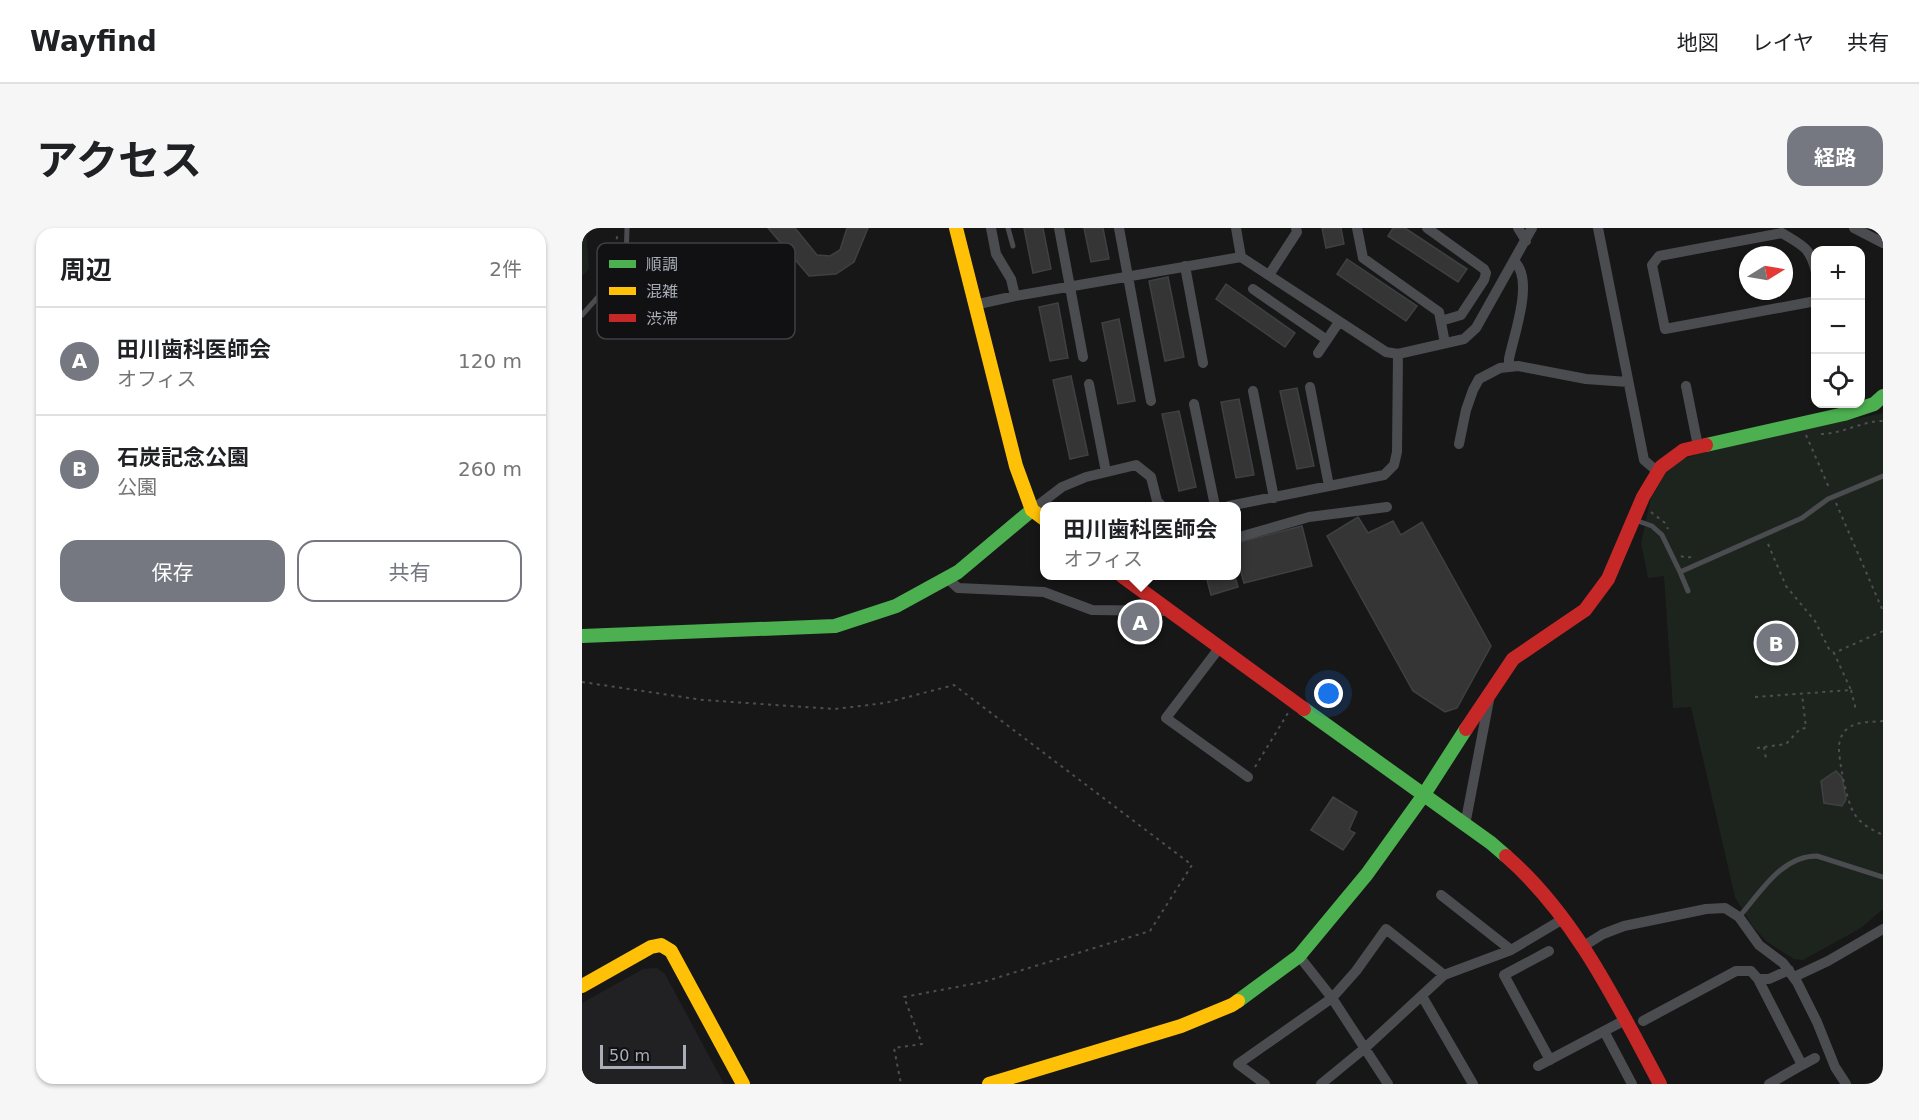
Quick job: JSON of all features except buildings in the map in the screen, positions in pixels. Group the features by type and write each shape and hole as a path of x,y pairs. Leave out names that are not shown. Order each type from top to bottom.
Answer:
{"street":[{"path":"956,228 1016,466 1032,510 1040,516"},
{"path":"991,228 996,254 1011,279 1015,296"},
{"path":"1059,228 1083,357"},
{"path":"1119,228 1151,401"},
{"path":"1236,228 1241,257"},
{"path":"1269,274 1297,232 1296,228"},
{"path":"1357,228 1363,258 1439,312 1445,343"},
{"path":"1427,228 1484,269 1486,273 1484,280 1461,315 1441,321"},
{"path":"1518,228 1526,241"},
{"path":"974,305 1241,257 1386,352 1398,354 1464,339 1476,328 1532,228"},
{"path":"1598,228 1644,460 1658,472"},
{"path":"1854,228 1883,243"},
{"path":"1811,254 1782,233 1659,256 1652,265 1665,329 1811,302"},
{"path":"1509,366 1524,290 1521,267 1515,262"},
{"path":"1185,266 1203,363"},
{"path":"1253,289 1327,340"},
{"path":"1318,353 1340,322"},
{"path":"1241,505 1384,475 1394,465 1397,453 1398,354"},
{"path":"1459,444 1469,399 1479,380 1489,373 1509,366 1518,366 1586,379 1628,382"},
{"path":"1089,384 1106,472"},
{"path":"1686,386 1698,446"},
{"path":"1310,387 1329,486"},
{"path":"1253,391 1274,498"},
{"path":"989,1084 1191,1022 1232,1005 1299,956 1365,877 1423,796 1513,659 1585,610 1608,579 1643,497 1661,467 1684,450 1843,409 1874,404 1883,396"},
{"path":"1194,404 1214,502"},
{"path":"1042,502 1062,487 1086,477 1136,465 1151,477 1157,502"},
{"path":"582,636 836,626 896,606 958,572 1040,504"},
{"path":"1241,537 1309,517 1387,507"},
{"path":"947,578 958,588 1044,592 1092,610 1171,611"},
{"path":"1128,580 1491,843 1530,878 1563,919 1604,980 1660,1084"},
{"path":"1220,647 1166,718 1248,777"},
{"path":"1465,825 1490,693"},
{"path":"1442,895 1512,950"},
{"path":"1582,947 1602,934 1624,926 1706,909 1725,908 1739,917 1759,945 1783,963 1791,974 1817,1022 1835,1067 1846,1084"},
{"path":"1321,1084 1365,1048 1444,975 1512,950 1563,919"},
{"path":"1265,1084 1238,1064 1332,998 1356,971 1386,929 1444,975"},
{"path":"1758,979 1769,980 1828,961 1883,929"},
{"path":"582,986 651,947 661,945 671,951 743,1084"},
{"path":"1550,951 1504,975 1550,1060"},
{"path":"1299,956 1332,998 1389,1084"},
{"path":"1643,1021 1736,971 1751,971 1758,979 1802,1065"},
{"path":"1422,996 1473,1084"},
{"path":"1538,1066 1625,1020"},
{"path":"1604,1031 1632,1084"},
{"path":"1769,1084 1815,1058"}],"lane":[{"path":"627,228 627,243"},
{"path":"1008,228 1013,246"},
{"path":"582,315 597,298"},
{"path":"1680,572 1802,518 1833,497 1883,476"},
{"path":"1634,519 1657,530 1662,535 1688,591"},
{"path":"1739,917 1783,867 1807,856 1817,856 1883,877"}],"path":[{"path":"617,243 619,228"},
{"path":"1797,435 1806,434 1883,611"},
{"path":"1651,509 1654,516 1665,523 1671,535"},
{"path":"1768,544 1786,586 1809,612 1829,649 1834,653 1851,690 1856,710"},
{"path":"1679,552 1682,557 1691,557"},
{"path":"1834,653 1883,631"},
{"path":"582,682 703,700 835,709 885,703 954,685 1192,865 1150,931 983,982 904,997 922,1044 894,1048 902,1084"},
{"path":"1755,697 1851,690"},
{"path":"1757,748 1786,744 1800,729 1806,728 1802,694"},
{"path":"1248,777 1295,702"},
{"path":"1883,721 1855,724 1850,727 1841,737 1839,749 1853,813 1871,830 1883,835"},
{"path":"1764,747 1766,759"}],"shaded area":[{"path":"582,228 586,228 589,269 582,276"},
{"path":"1883,413 1883,909 1861,928 1803,960 1794,959 1767,942 1753,927 1735,897 1691,707 1673,708 1664,576 1648,578 1641,543 1651,498 1668,469 1680,460 1721,447"},
{"path":"657,968 665,974 724,1084 582,1084 582,1003 643,969"}],"traffic: fast":[{"path":"1706,445 1844,414 1874,404 1883,396"},
{"path":"582,636 835,626 896,606 958,572 1032,510"},
{"path":"1304,709 1506,856"},
{"path":"1238,1001 1299,956 1367,874 1423,796 1466,729"}],"traffic: slow":[{"path":"956,228 1016,466 1032,510 1040,516"},
{"path":"582,986 651,947 661,945 671,951 743,1084"},
{"path":"989,1084 1181,1026 1238,1001"}],"traffic: jam":[{"path":"1466,729 1513,659 1585,610 1608,579 1643,497 1661,467 1684,450 1706,445"},
{"path":"1127,580 1304,709"},
{"path":"1506,856 1554,906 1574,934 1611,993 1660,1084"}],"place":[{"name":"田川歯科医師会","path":"1140,622"},
{"name":"石炭記念公園","path":"1776,643"}]}
